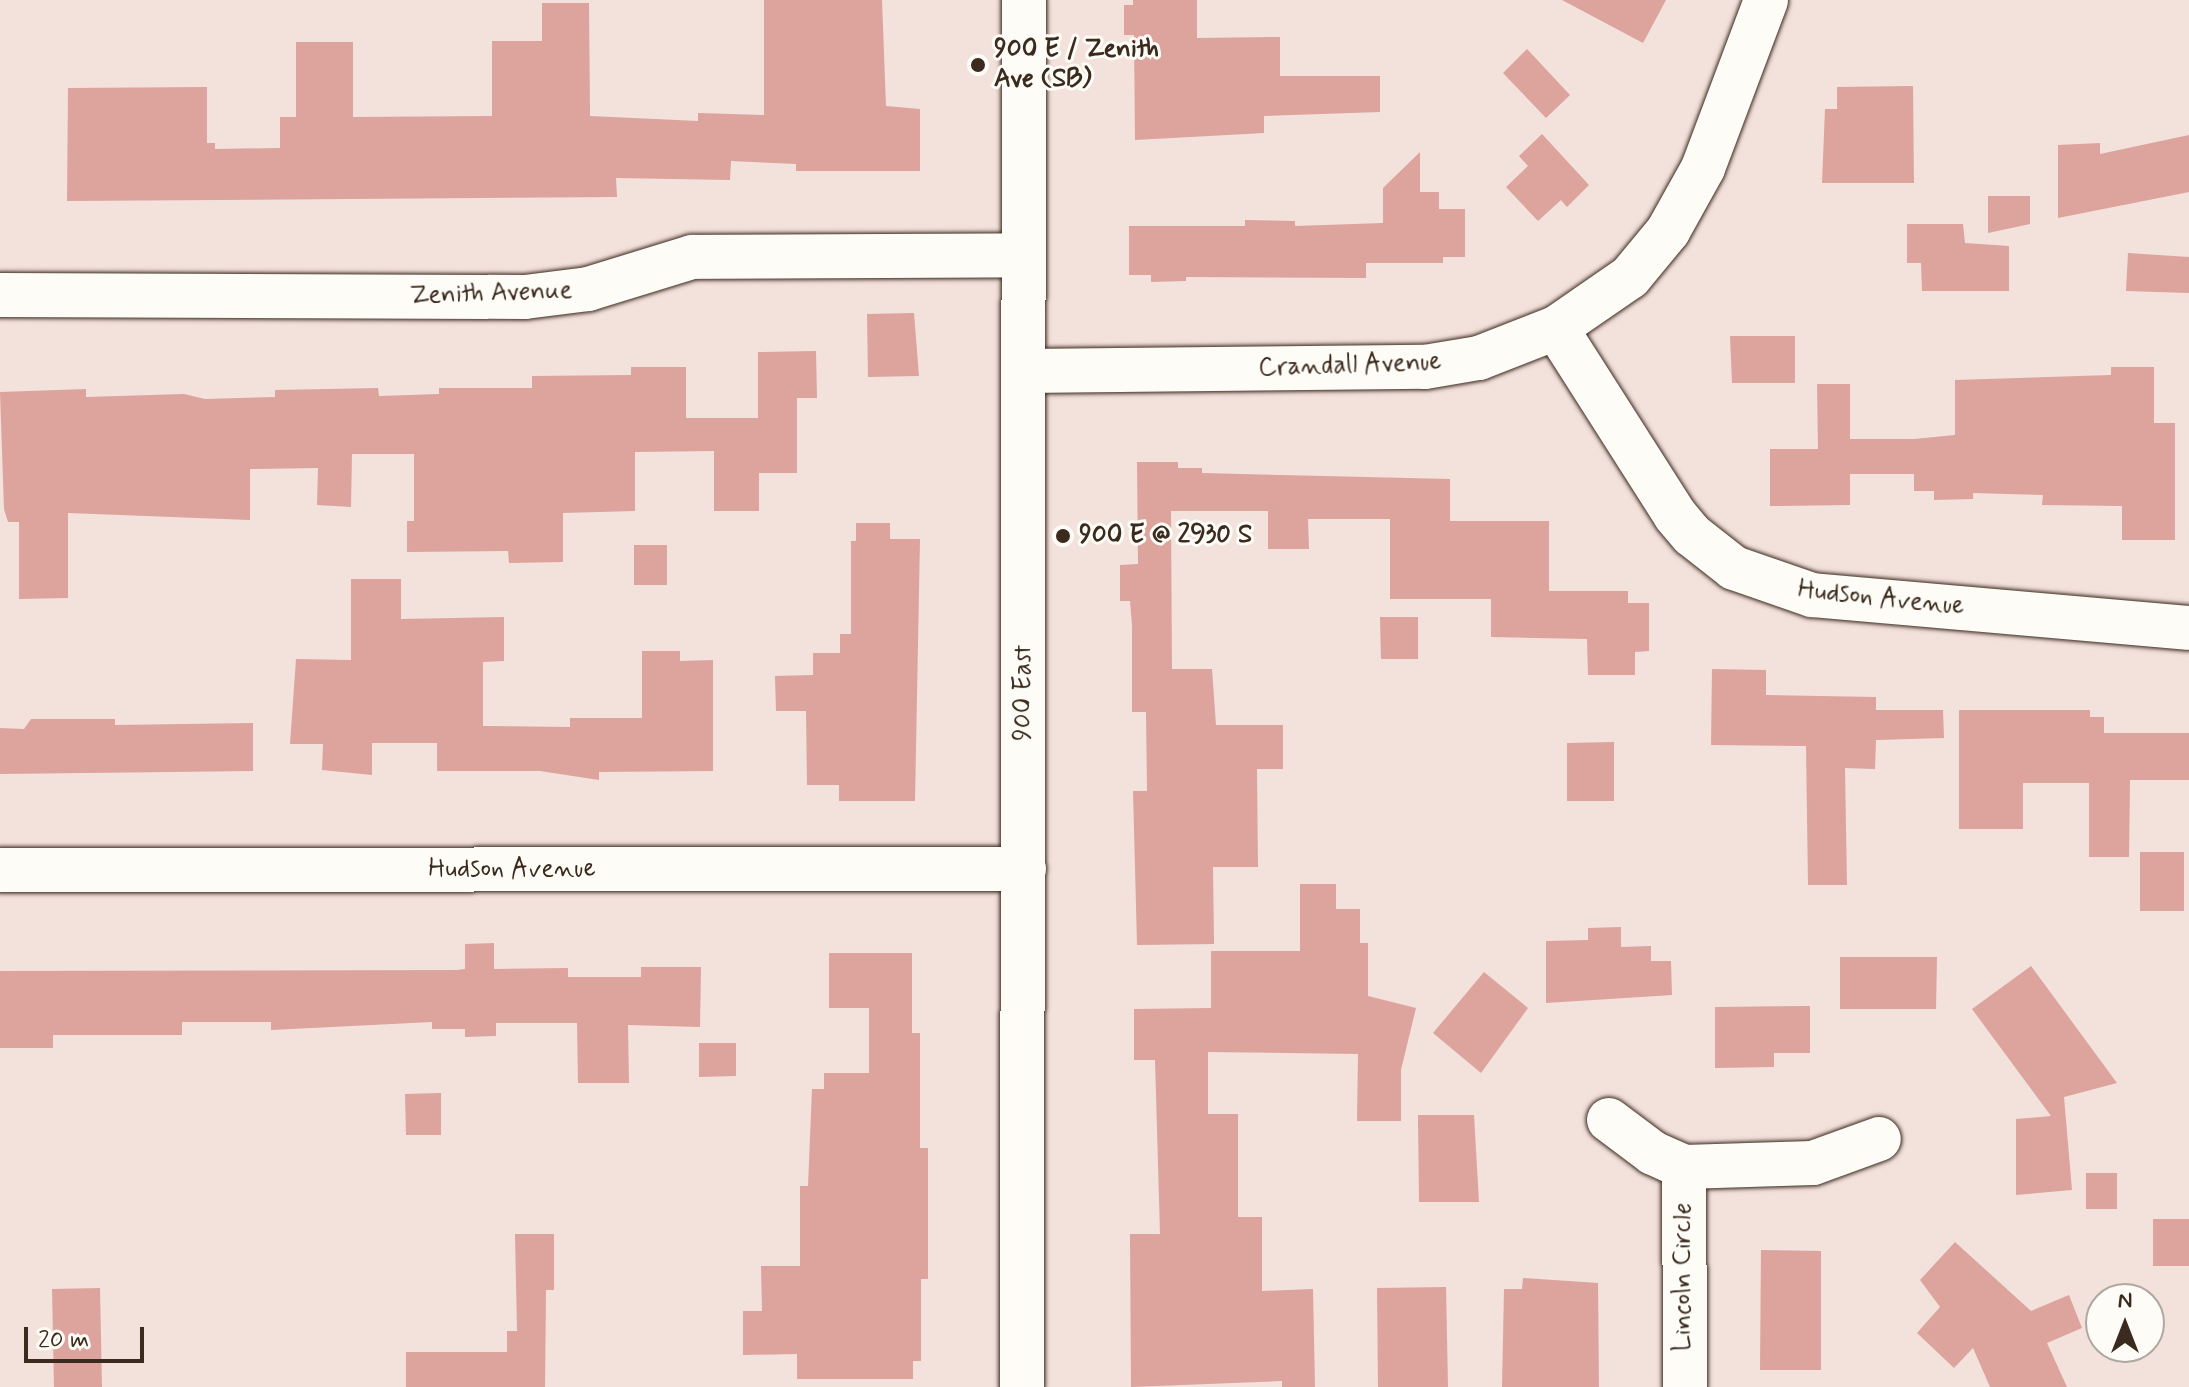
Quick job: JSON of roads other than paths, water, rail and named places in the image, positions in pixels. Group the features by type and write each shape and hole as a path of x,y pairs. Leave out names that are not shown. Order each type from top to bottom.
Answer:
{"street":[{"name":"900 East","path":"1022,1387 1024,0"},
{"name":"Crandall Avenue","path":"1025,371 1425,367 1479,358 1556,328 1630,277 1668,231 1703,168 1766,0"},
{"name":"Zenith Avenue","path":"0,295 525,297 588,289 703,256 1024,255"},
{"name":"Hudson Avenue","path":"1556,328 1675,515 1692,535 1734,568 1812,595 2189,628"},
{"name":"Hudson Avenue","path":"0,870 1024,869"},
{"name":"Lincoln Circle","path":"1609,1120 1653,1153 1684,1167 1813,1163 1879,1139"},
{"name":"Lincoln Circle","path":"1684,1167 1685,1387"}],"place":[{"name":"900 E / Zenith Ave (SB)","path":"978,65"},
{"name":"900 E @ 2930 S","path":"1063,536"}]}
